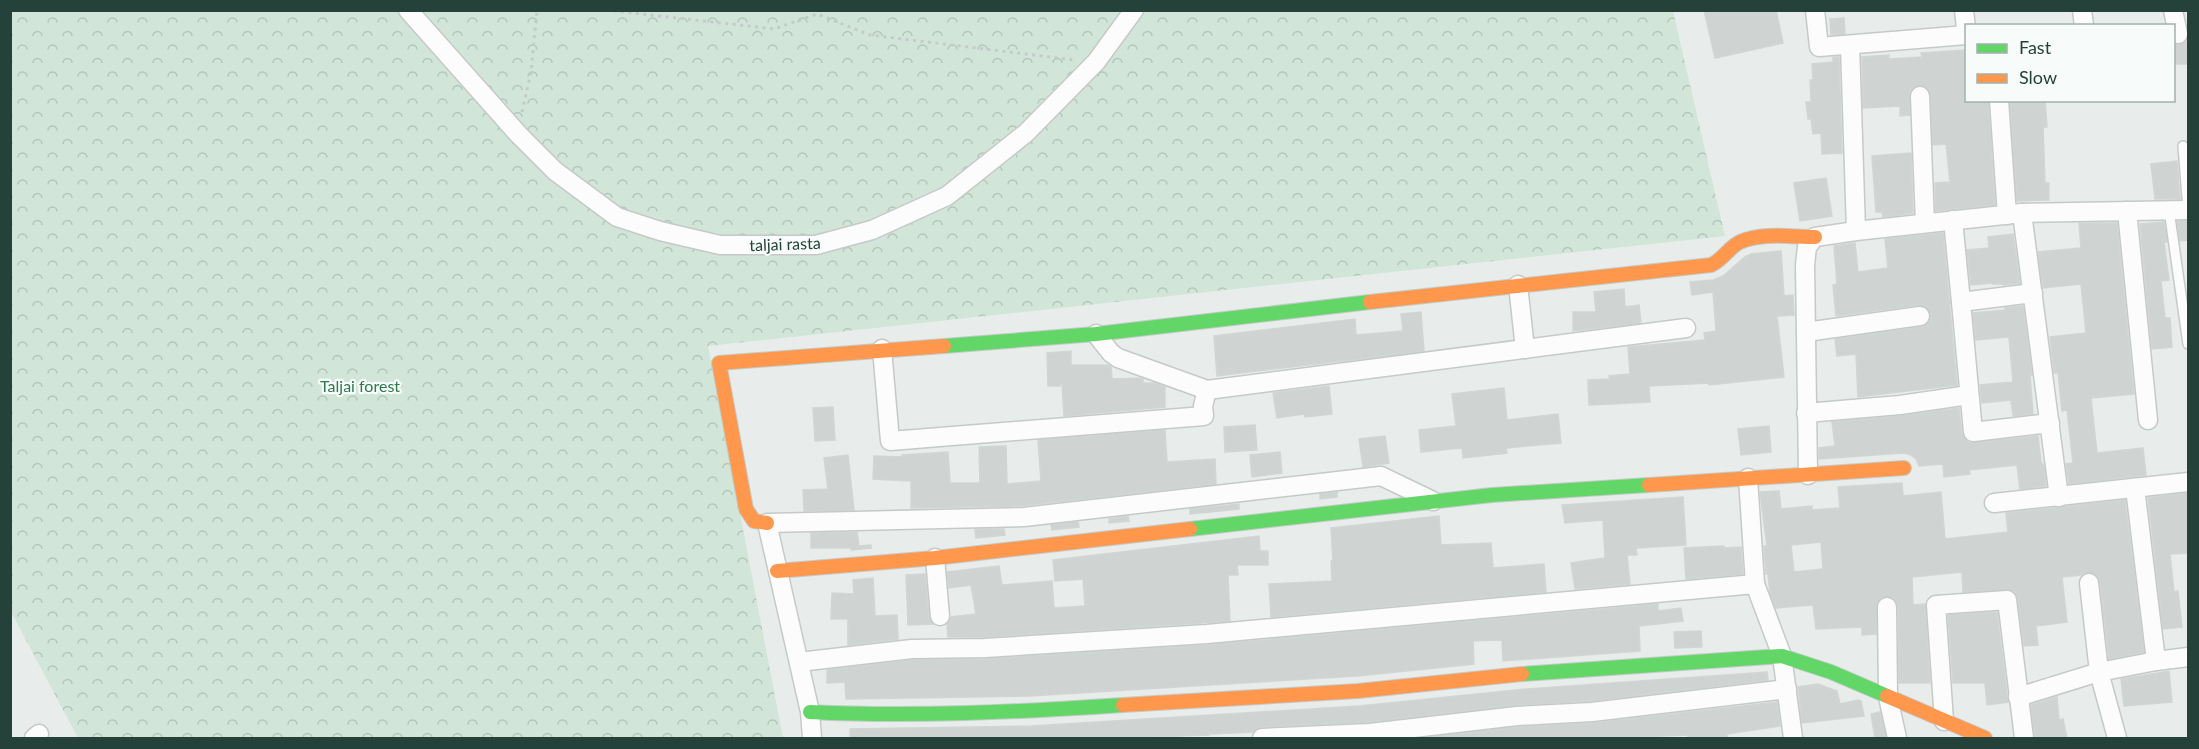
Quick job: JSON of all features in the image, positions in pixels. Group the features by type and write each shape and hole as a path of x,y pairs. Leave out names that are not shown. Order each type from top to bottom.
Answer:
{"street":[{"name":"taljai rasta","path":"408,10 519,135 555,171 617,217 660,231 720,245 816,245 872,230 947,196 1026,133 1096,62 1134,10"},
{"path":"1815,10 1819,47 1965,35"},
{"path":"2173,10 2180,34"},
{"path":"1850,45 1856,231"},
{"path":"1920,96 1925,223"},
{"path":"1999,102 2014,214 2033,293 2058,497"},
{"path":"1433,501 1381,476 1024,517 767,523 754,521 746,509 719,363 1096,334 1711,265 1726,257 1734,246 1742,241 1766,238 1815,237 2014,214 2188,210"},
{"path":"2127,211 2148,420"},
{"path":"1953,220 1973,432 2050,423"},
{"path":"1808,475 1805,265 1807,247 1815,237"},
{"path":"1518,285 1525,350"},
{"path":"1961,302 2033,293"},
{"path":"1806,332 1920,316"},
{"path":"1096,334 1118,358 1207,390 1686,328"},
{"path":"882,349 890,441 1204,416 1203,406 1207,390"},
{"path":"1806,413 1900,405 1969,395"},
{"path":"777,572 935,558 1492,495 1904,468"},
{"path":"1748,478 1755,584 1782,656 1793,738"},
{"path":"1994,503 2188,482"},
{"path":"2135,488 2156,661"},
{"path":"767,523 810,712 812,738"},
{"path":"935,558 940,616"},
{"path":"2089,583 2099,672 2117,738"},
{"path":"798,662 912,649 985,648 1207,633 1755,584"},
{"path":"1944,721 1936,605 2007,600 2024,738"},
{"path":"1887,607 1888,697 1897,738"},
{"path":"810,712 855,714 1030,711 1358,691 1526,674 1782,656 1831,672 1985,738"},
{"path":"2018,697 2099,672 2188,657"},
{"path":"1262,738 1370,733 1517,717 1592,712 1787,689"}],"lane":[{"path":"2183,146 2188,210"},
{"path":"2169,210 2188,344"}],"path":[{"path":"519,135 531,72 537,10"},
{"path":"606,10 774,29 817,14 870,35 1096,62"}],"green space":[{"name":"Taljai forest","path":"10,11 1673,11 1725,236 708,346 783,738 78,738 11,612"}],"building":[{"path":"1704,10 1776,10 1783,43 1715,58"},
{"path":"1844,18 1845,34 1831,35 1830,19"},
{"path":"2187,41 2188,64 2175,64 2175,44 2180,45"},
{"path":"1965,50 1965,102 1988,102 1995,205 1936,211 1935,183 1950,182 1946,144 1933,145 1930,91 1920,85 1910,90 1910,115 1900,116 1900,106 1863,108 1862,57 1889,55 1889,59 1922,57 1921,53"},
{"path":"1833,57 1839,57 1842,153 1822,154 1821,133 1813,134 1806,102 1811,102 1812,64 1833,62"},
{"path":"2010,102 2045,102 2047,127 2043,127 2045,183 2049,183 2049,200 2017,201"},
{"path":"1911,153 1913,213 1883,217 1882,212 1876,212 1872,156"},
{"path":"2177,161 2180,199 2155,199 2151,164"},
{"path":"1826,178 1832,216 1800,221 1794,183"},
{"path":"2177,221 2188,221 2188,240 2180,241"},
{"path":"2164,222 2169,280 2161,281 2165,318 2170,318 2172,347 2152,349 2140,224"},
{"path":"2079,223 2117,223 2134,394 2091,398 2097,453 2143,448 2146,475 2069,484 2066,464 2073,463 2067,410 2062,411 2058,373 2054,373 2050,337 2086,333 2081,284 2043,288 2038,252 2081,248"},
{"path":"1943,233 1957,385 1858,397 1856,354 1837,356 1835,339 1922,327 1930,321 1931,314 1925,306 1918,305 1836,316 1833,285 1837,284 1834,246 1855,243 1858,272 1888,268 1885,239"},
{"path":"2013,234 2020,283 1971,285 1967,250 1989,248 1988,237"},
{"path":"1781,251 1784,296 1793,295 1794,315 1777,316 1784,377 1709,385 1709,383 1649,386 1650,402 1589,405 1588,380 1610,379 1609,376 1630,374 1628,347 1705,340 1704,333 1716,331 1713,292 1692,295 1690,282 1713,280 1723,276 1751,254"},
{"path":"1624,289 1625,307 1639,305 1641,323 1573,331 1573,312 1596,312 1594,292"},
{"path":"2023,306 2032,375 2030,375 2033,414 2013,416 2011,400 1982,403 1980,385 2013,382 2009,337 1976,340 1973,313"},
{"path":"1421,312 1424,351 1217,376 1214,336 1355,319 1356,335 1403,331 1401,314"},
{"path":"1071,351 1071,365 1108,365 1111,367 1112,379 1140,378 1143,379 1143,383 1154,383 1165,387 1165,407 1064,416 1062,382 1060,386 1048,386 1047,353"},
{"path":"1329,386 1332,414 1305,417 1304,414 1277,418 1273,393"},
{"path":"1504,388 1507,420 1558,414 1561,443 1506,448 1507,453 1463,458 1462,448 1421,452 1419,430 1456,426 1452,394"},
{"path":"833,407 835,440 815,441 813,408"},
{"path":"1959,408 1962,434 1968,443 2038,436 2046,486 2020,489 2017,465 1969,470 1970,474 1944,477 1943,464 1919,466 1916,459 1904,453 1819,459 1819,448 1835,446 1832,422"},
{"path":"1255,425 1257,450 1225,452 1224,427"},
{"path":"1769,426 1771,452 1741,455 1738,429"},
{"path":"1165,430 1167,462 1215,459 1216,484 1019,506 911,508 911,481 873,479 874,456 902,457 902,455 948,452 950,483 980,483 979,447 1006,446 1007,484 1041,481 1038,440"},
{"path":"1385,436 1389,463 1363,467 1359,439"},
{"path":"1280,452 1282,473 1252,477 1250,455"},
{"path":"848,455 854,510 804,511 803,490 828,489 824,458"},
{"path":"1902,483 1903,496 1941,492 1945,539 2008,532 2006,513 2125,500 2144,652 2109,659 2100,582 2098,576 2088,572 2062,577 2067,622 2036,626 2038,645 2024,646 2018,599 2012,590 1963,592 1962,572 1912,577 1913,605 1925,604 1930,683 1899,683 1898,607 1892,597 1882,597 1877,602 1876,634 1862,635 1862,627 1816,629 1813,605 1776,608 1770,593 1768,574 1766,574 1764,546 1767,546 1760,492 1779,491 1781,509 1812,506 1812,510 1840,508 1838,487","holes":["1821,542 1823,569 1794,572 1791,545"]},
{"path":"1337,492 1337,497 1320,499 1320,494"},
{"path":"2188,493 2188,553 2170,554 2174,592 2178,591 2182,627 2163,629 2148,498"},
{"path":"1683,497 1686,545 1636,548 1637,555 1627,555 1630,584 1575,589 1571,563 1605,558 1603,520 1565,523 1562,505"},
{"path":"1239,504 1239,509 1190,514 1190,509"},
{"path":"1128,516 1129,521 1109,523 1109,519"},
{"path":"1439,516 1441,545 1491,543 1493,568 1544,564 1546,592 1271,617 1269,584 1332,581 1331,528"},
{"path":"1078,522 1079,527 1052,530 1051,525"},
{"path":"975,529 1004,529 1005,535 976,538"},
{"path":"857,532 859,546 871,545 871,548 851,550 851,548 811,548 811,533"},
{"path":"1259,536 1260,551 1268,551 1268,565 1237,565 1238,575 1228,575 1230,621 985,637 948,637 947,625 951,617 976,614 971,585 949,588 947,572 999,566 1002,585 1052,581 1054,608 1085,606 1083,579 1055,581 1053,560"},
{"path":"1724,546 1724,548 1741,547 1743,574 1686,579 1684,548"},
{"path":"925,574 929,617 933,624 908,625 906,575"},
{"path":"873,578 875,616 897,615 898,639 848,645 848,619 831,619 832,593 854,594 853,580"},
{"path":"1658,604 1658,611 1681,608 1683,621 1639,626 1640,651 1503,661 1502,640 1473,641 1474,664 1357,676 1030,696 846,699 845,682 827,683 827,670 913,660 986,659 1208,645"},
{"path":"1997,612 2008,702 1987,705 1985,683 1953,683 1948,615"},
{"path":"1701,631 1702,647 1675,648 1674,632"},
{"path":"2169,671 2172,702 2124,706 2121,679"},
{"path":"1767,672 1768,680 1591,701 1516,705 1369,722 1261,727 1253,732 1120,738 850,738 850,729 1031,726 1359,706 1527,689"},
{"path":"1818,684 1837,691 1840,704 1861,701 1864,716 1802,723 1798,687"},
{"path":"2057,697 2059,720 2063,719 2067,738 2035,738 2031,705"},
{"path":"1777,702 1780,726 1727,734 1727,738 1688,738 1688,735 1636,738 1420,738 1518,727 1593,723"},
{"path":"1880,712 1886,738 1875,738 1871,714"}],"traffic: fast":[{"path":"944,346 1096,334 1370,302"},
{"path":"1190,529 1492,495 1649,485"},
{"path":"1522,674 1782,656 1831,672 1887,696"},
{"path":"810,712 966,713 1123,705"}],"traffic: slow":[{"path":"1370,302 1711,265 1736,244 1749,239 1767,236 1815,237"},
{"path":"767,523 754,521 746,509 719,363 944,346"},
{"path":"1649,485 1904,468"},
{"path":"777,571 935,558 1190,529"},
{"path":"1123,705 1358,691 1522,674"},
{"path":"1887,696 1985,738"}]}
